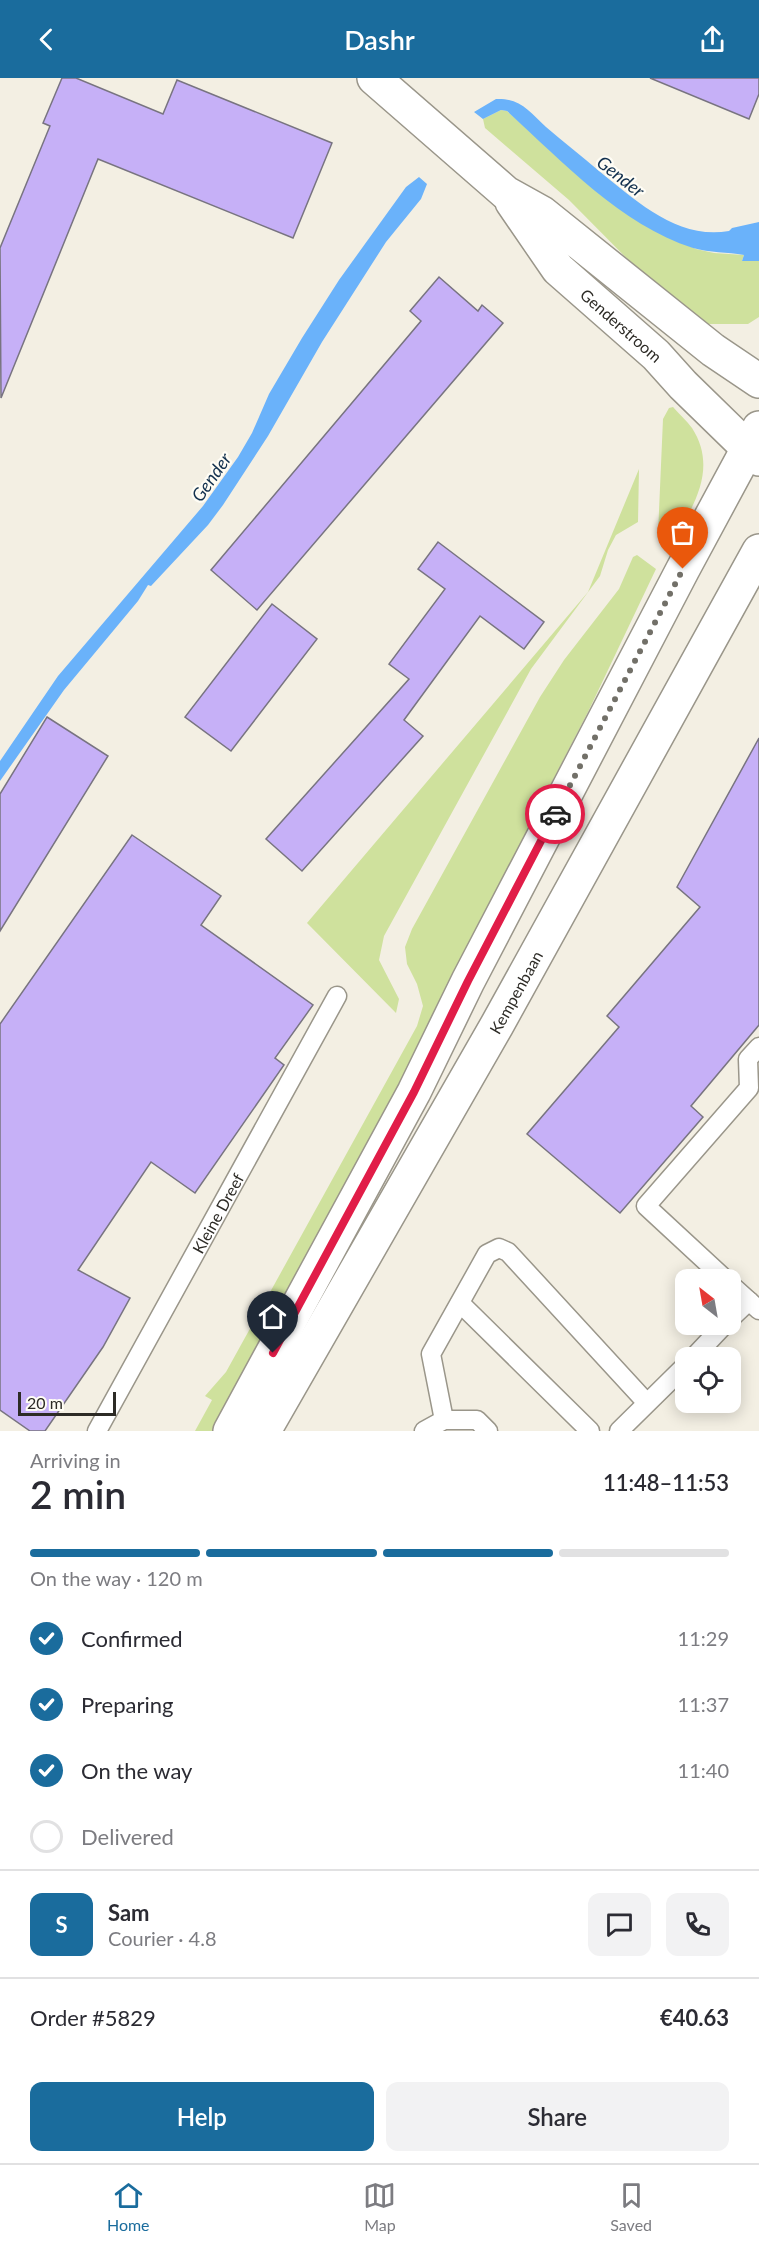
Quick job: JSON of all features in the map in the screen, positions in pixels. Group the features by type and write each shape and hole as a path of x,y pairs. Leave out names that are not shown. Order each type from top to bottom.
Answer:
{"main road":[{"name":"Genderstroom","path":"374,78 506,193 542,213 713,350 759,381"},
{"name":"Genderstroom","path":"506,193 558,268 755,446"},
{"path":"230,1431 414,1092 468,981 678,579 755,446"},
{"name":"Kempenbaan","path":"264,1431 502,1015 759,551"}],"lane":[{"name":"Kleine Dreef","path":"97,1431 337,996"},
{"path":"714,1269 646,1206 749,1088 748,1059 759,1047"},
{"path":"444,1420 431,1354 487,1254 499,1248 508,1252 646,1402"},
{"path":"741,1294 754,1306"},
{"path":"460,1303 591,1431"},
{"path":"703,1347 715,1335"},
{"path":"619,1431 675,1375"},
{"path":"424,1431 444,1420 477,1420 488,1431"}],"green space":[{"path":"501,110 507,111 551,150 654,230 696,249 744,255 742,261 759,260 759,317 748,324 705,324 670,302 569,200 485,128 483,119"},
{"path":"673,407 692,428 700,444 703,475 693,506 668,549 662,545 658,534 663,419 669,408"},
{"path":"639,469 638,522 616,535 608,550 600,576 531,669 384,936 379,960 399,999 396,1013 307,923 588,592"},
{"path":"637,555 656,569 588,712 473,935 372,1139 213,1431 195,1431 212,1400 205,1396 226,1372 417,1026 423,1006 417,984 407,964 405,947 412,929 540,697 564,660 619,589 633,557"}],"water":[{"path":"496,99 512,101 524,107 552,133 643,206 675,224 692,230 710,232 729,231 732,228 759,222 759,261 742,261 744,255 693,248 641,224 594,190 507,111 501,110 483,119 474,112"},
{"path":"419,177 427,184 421,199 386,242 322,342 268,436 223,505 208,525 151,586 148,585 138,601 64,690 0,781 0,761 58,676 203,506 238,457 252,433 269,394 339,280 406,187"}],"building":[{"path":"62,78 76,78 163,114 177,80 332,143 293,238 98,159 1,398 0,248 50,126 43,123"},
{"path":"650,78 759,78 759,94 749,119"},
{"path":"439,277 478,311 482,305 503,323 257,610 211,570 421,321 410,311"},
{"path":"438,542 544,622 524,649 480,616 404,720 423,736 302,871 266,839 409,679 389,664 445,589 418,569"},
{"path":"272,604 317,639 231,751 185,717"},
{"path":"47,717 108,756 0,931 0,794"},
{"path":"759,738 759,1025 691,1106 703,1117 620,1213 527,1134 619,1027 607,1016 700,907 677,887"},
{"path":"132,835 221,896 201,925 313,1005 275,1058 284,1065 195,1193 151,1162 78,1270 130,1298 103,1347 45,1431 30,1431 0,1410 0,1024"}],"way so far":[{"path":"555,814 683,569"}],"route":[{"path":"273,1353 414,1092 468,981 555,814"}],"water label":[{"name":"Gender","path":"621,176"},
{"name":"Gender","path":"211,477"}]}
